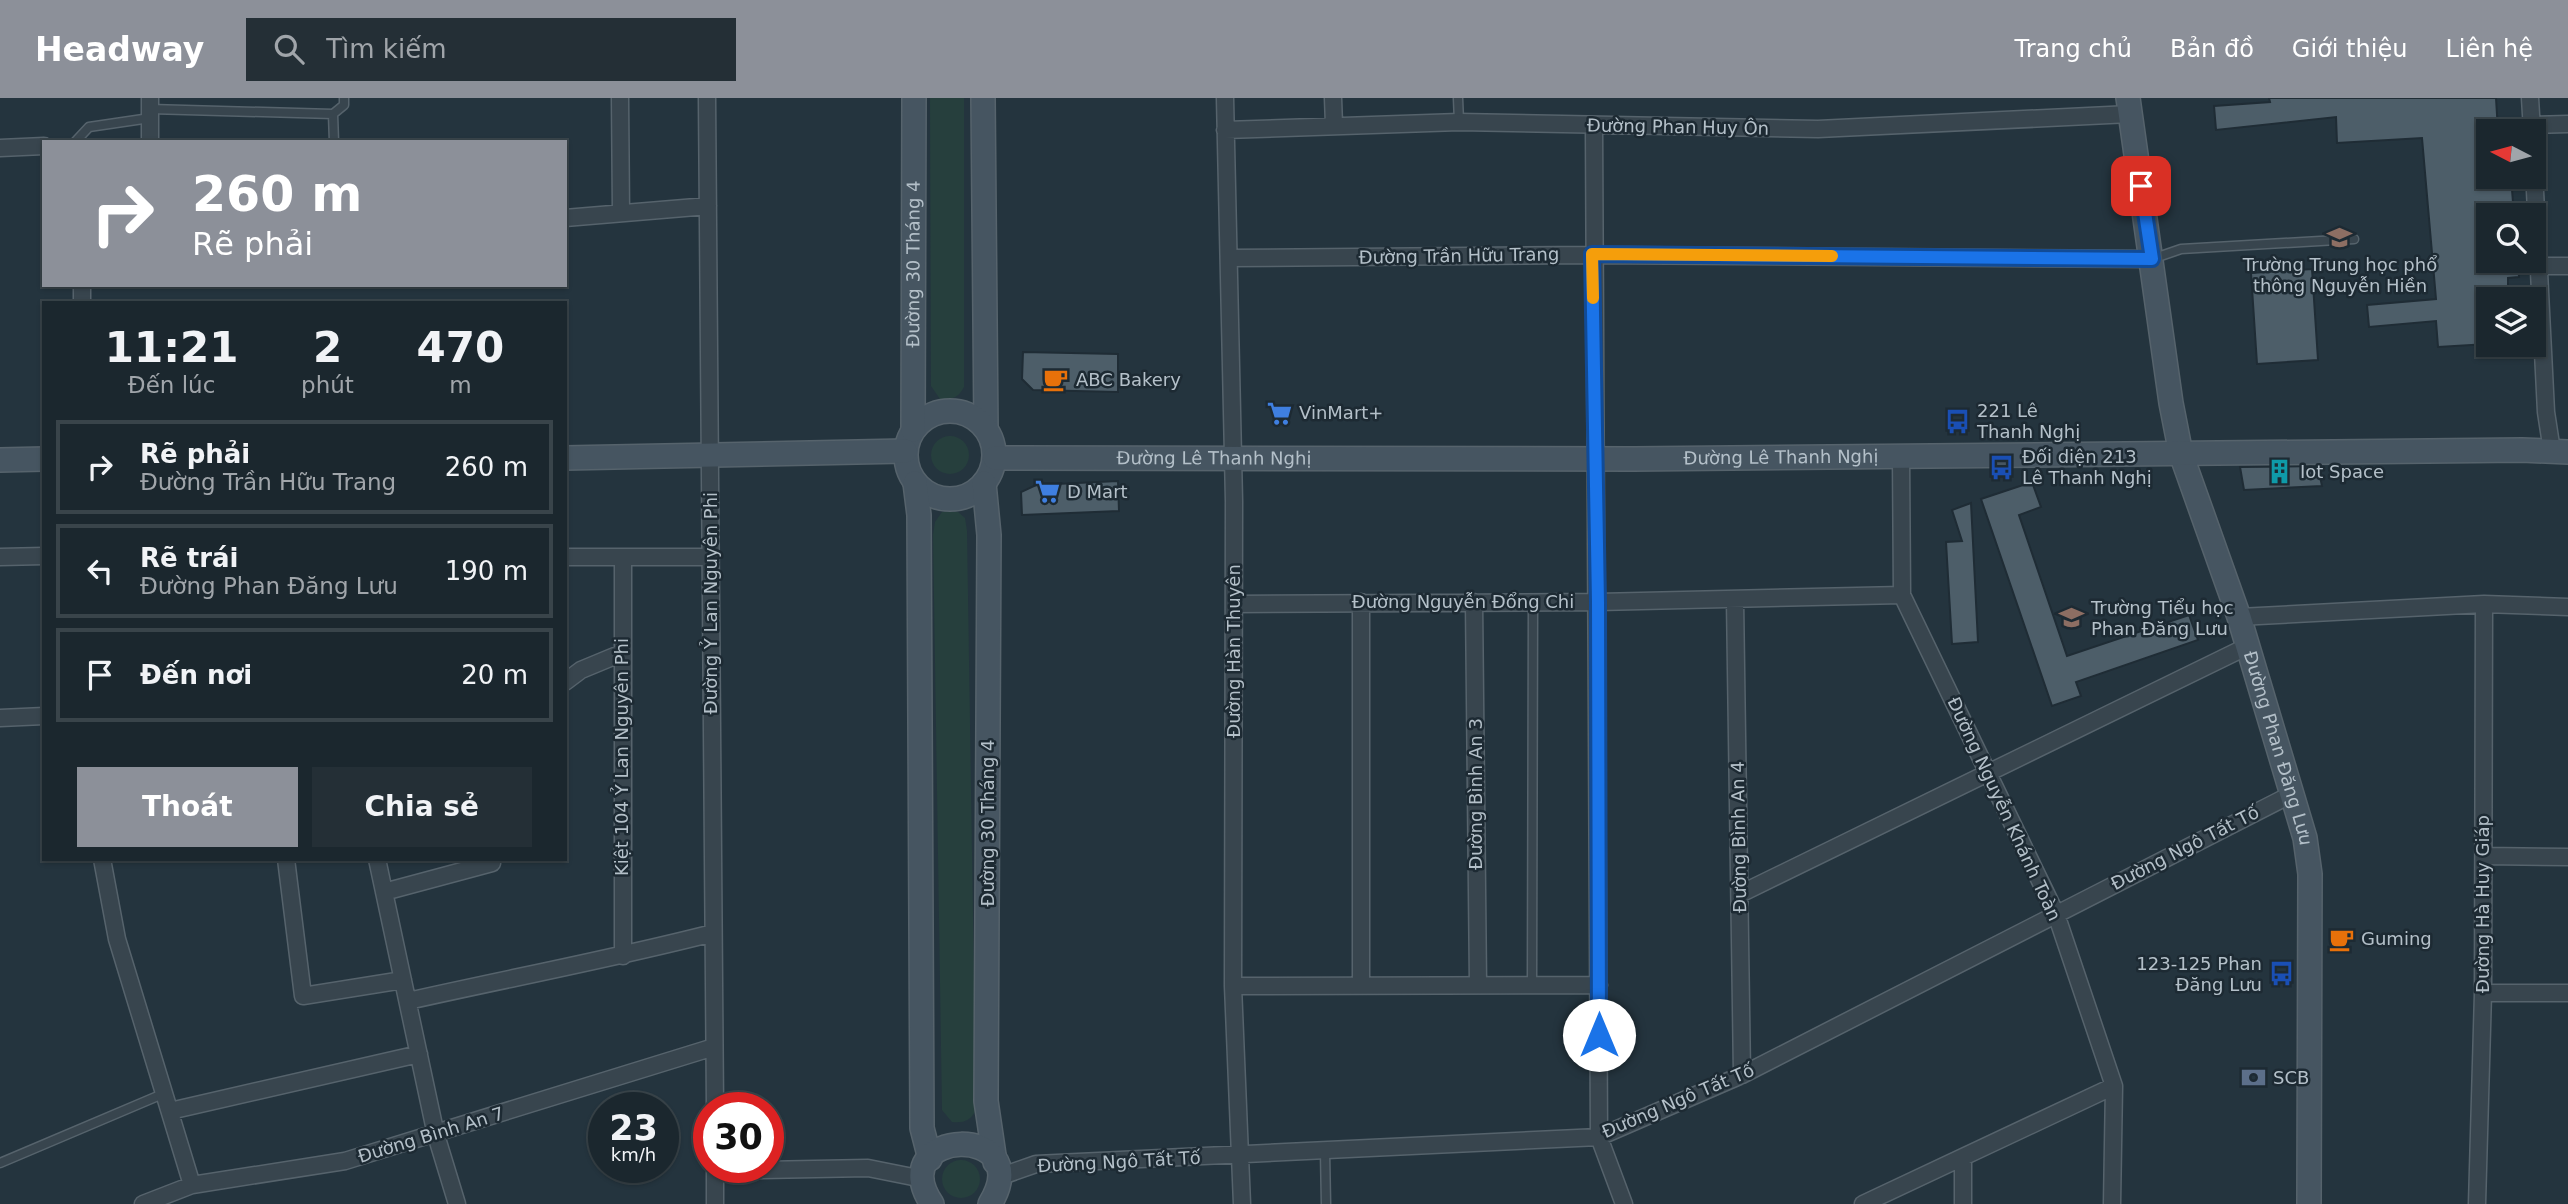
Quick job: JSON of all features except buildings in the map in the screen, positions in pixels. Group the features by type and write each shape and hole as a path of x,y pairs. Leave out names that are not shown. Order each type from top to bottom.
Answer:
{"street":[{"path":"620,98 621,213"},
{"name":"Đường Ỷ Lan Nguyên Phi","path":"707,98 715,1092"},
{"name":"Đường 30 Tháng 4","path":"913,430 914,98"},
{"path":"915,483 925,492 950,500 975,492 984,483 995,458 986,429 983,98"},
{"name":"Đường Hàn Thuyên","path":"1225,98 1233,457 1233,986 1242,1204"},
{"path":"1333,98 1334,125"},
{"path":"2530,98 2531,119"},
{"name":"Đường Phan Huy Ôn","path":"1226,130 1459,122 1594,127 1818,129 2129,106"},
{"name":"Đường Phan Đăng Lưu","path":"2129,106 2171,403 2181,454 2239,617 2294,793 2311,874 2309,1204"},
{"path":"150,108 150,140"},
{"path":"2546,126 2568,124"},
{"path":"1594,127 1592,254 1598,602 1599,1136 1624,1204"},
{"path":"0,148 42,146"},
{"path":"567,218 708,206"},
{"name":"Đường Trần Hữu Trang","path":"1229,258 1592,254 2152,259"},
{"path":"2546,266 2568,266"},
{"path":"2540,273 2546,412 2560,451"},
{"path":"928,1188 922,1128 919,515 915,483 906,464 905,452 913,430 932,414 956,411 967,414 986,429"},
{"name":"Đường Lê Thanh Nghị","path":"995,458 1901,457 2560,451"},
{"path":"567,458 905,452"},
{"name":"Đường Nguyễn Khánh Toàn","path":"1901,457 1902,595 2056,914 2114,1086 2112,1204"},
{"path":"0,460 42,459"},
{"name":"Đường 30 Tháng 4","path":"984,483 989,535 986,1101 995,1188"},
{"path":"0,557 42,556"},
{"path":"567,557 711,557"},
{"name":"Kiệt 104 Ỷ Lan Nguyên Phi","path":"622,557 623,956"},
{"name":"Đường Nguyễn Đổng Chi","path":"1234,604 1598,602 1902,595"},
{"name":"Đường Bình An 4","path":"1735,600 1742,1075"},
{"path":"1361,602 1361,984"},
{"name":"Đường Bình An 3","path":"1474,602 1478,985"},
{"path":"2239,617 2484,604 2568,607"},
{"name":"Đường Hà Huy Giáp","path":"2477,1204 2483,993 2484,604"},
{"path":"1740,894 1989,775 2248,646"},
{"path":"567,680 581,670 622,653"},
{"path":"0,718 42,716"},
{"name":"Đường Ngô Tất Tố","path":"995,1188 1036,1164 1325,1152 1599,1136 1742,1075 2294,793"},
{"path":"2484,856 2568,857"},
{"path":"102,861 117,939 192,1185"},
{"path":"286,861 303,996 403,980"},
{"path":"377,861 436,1135 457,1204"},
{"path":"384,892 492,863"},
{"path":"408,1001 568,965 623,956 713,933"},
{"path":"1233,986 1599,985"},
{"path":"2483,993 2568,993"},
{"name":"Đường Bình An 7","path":"143,1204 192,1185 345,1161 436,1135 715,1046"},
{"path":"170,1111 419,1054"},
{"path":"1863,1204 2114,1086"},
{"path":"928,1188 950,1143 963,1142 987,1152 995,1188"},
{"path":"1963,1157 1963,1204"},
{"path":"784,1169 868,1168 928,1188"},
{"path":"715,1183 715,1204"}],"lane":[{"path":"77,140 89,127 150,108 332,114 344,105 344,98"},
{"path":"1458,98 1459,122"},
{"path":"332,114 334,140"},
{"path":"2152,259 2181,249 2354,239"},
{"path":"1532,985 1533,602"},
{"path":"0,1163 165,1093"},
{"path":"1325,1152 1326,1204"}],"green space":[{"path":"930,98 964,98 964,387 957,396 948,399 940,399 931,386"},
{"path":"950,436 964,441 969,455 964,469 950,474 936,469 931,455 936,441"},
{"path":"942,512 958,512 965,518 967,531 976,1110 963,1122 952,1122 942,1110 933,535 935,522"},
{"path":"961,1160 975,1165 980,1179 975,1193 961,1198 947,1193 942,1179 947,1165"}],"slow traffic":[{"path":"1593,298 1592,254 1832,256"}],"place":[{"name":"Trường Trung học phổ thông Nguyễn Hiền","path":"2340,238"},
{"name":"ABC Bakery","path":"1056,380"},
{"name":"VinMart+","path":"1279,413"},
{"name":"221 Lê Thanh Nghị","path":"1957,421"},
{"name":"Đối diện 213 Lê Thanh Nghị","path":"2002,467"},
{"name":"Iot Space","path":"2280,472"},
{"name":"D Mart","path":"1047,492"},
{"name":"Trường Tiểu học Phan Đăng Lưu","path":"2071,618"},
{"name":"Guming","path":"2341,939"},
{"name":"123-125 Phan Đăng Lưu","path":"2282,974"},
{"name":"SCB","path":"2253,1078"}],"route":[{"path":"1599,1035 1598,602 1592,254 2152,259 2141,186"}]}
